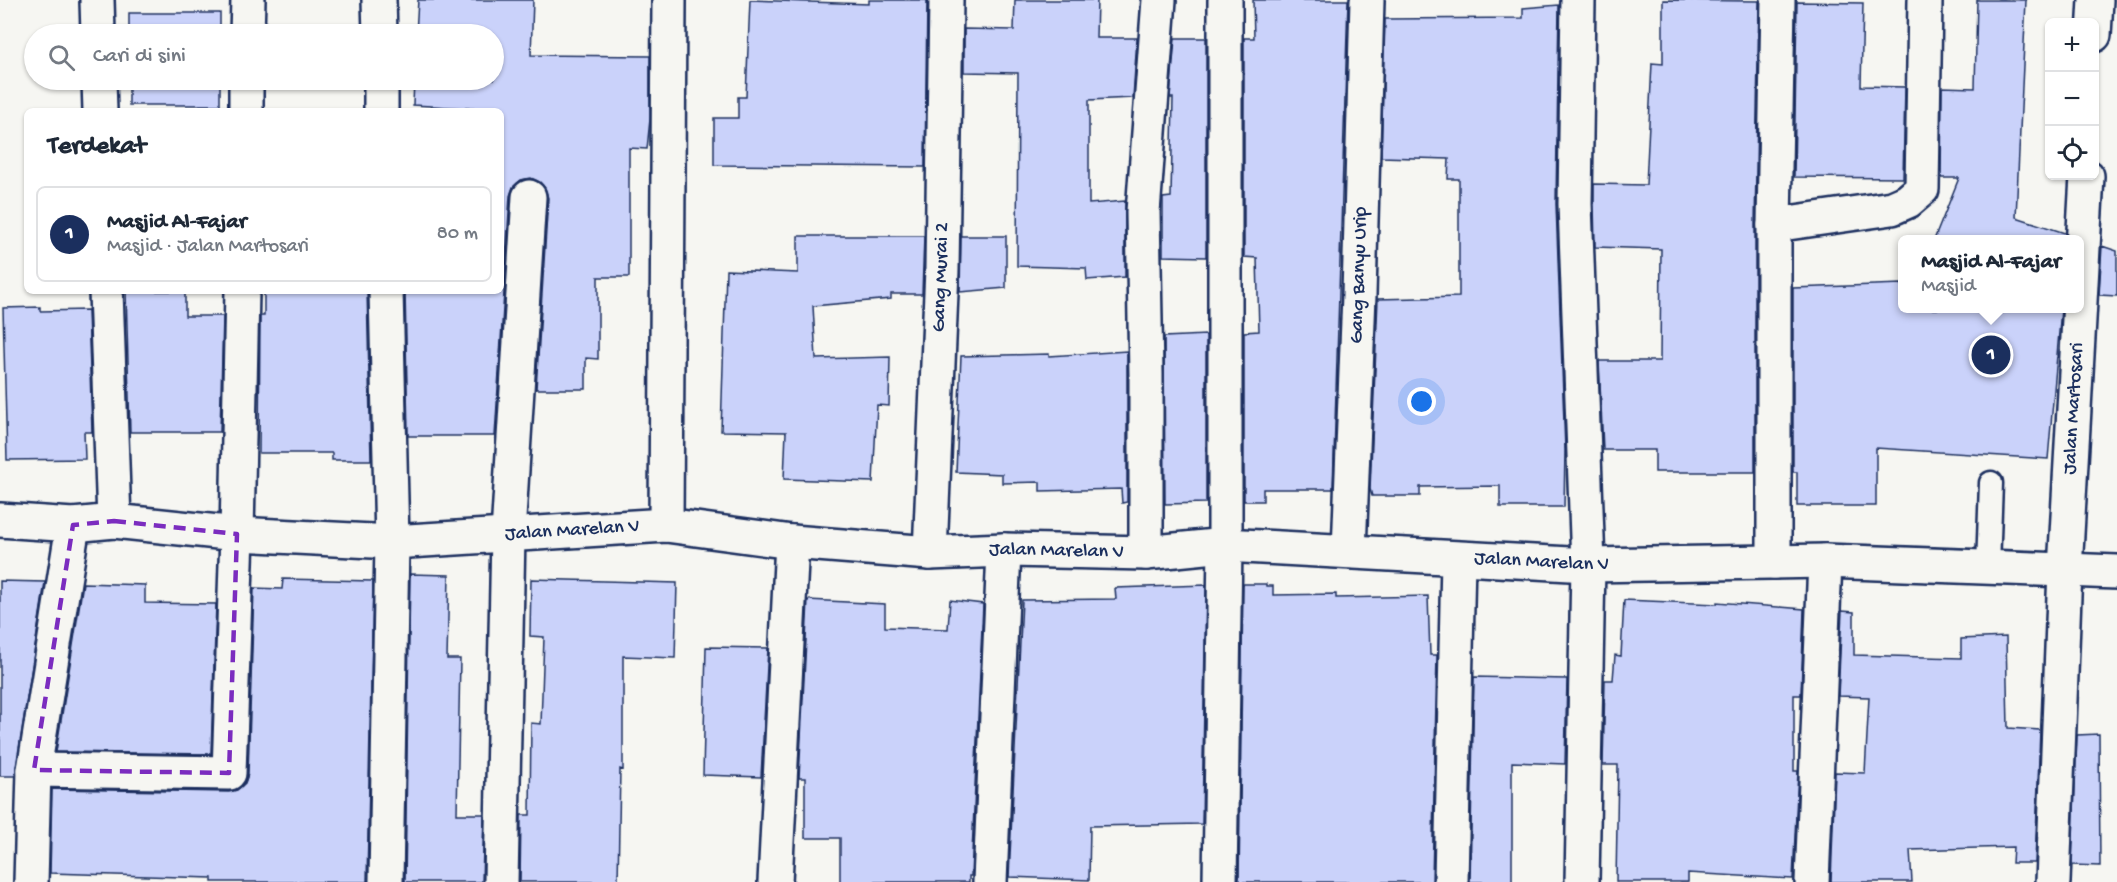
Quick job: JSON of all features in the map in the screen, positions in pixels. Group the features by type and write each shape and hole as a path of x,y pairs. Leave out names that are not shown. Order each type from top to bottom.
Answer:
{"street":[{"path":"97,0 98,24"},
{"path":"247,24 248,0"},
{"path":"379,0 380,24"},
{"path":"666,525 669,0"},
{"name":"Gang Murai 2","path":"930,554 942,268 946,0"},
{"path":"1146,554 1143,212 1158,0"},
{"path":"1220,882 1226,545 1225,0"},
{"name":"Gang Banyu Urip","path":"1349,551 1359,295 1366,0"},
{"path":"1578,0 1575,204 1588,565 1582,882"},
{"path":"1774,562 1774,225 1778,0"},
{"path":"1774,225 1892,208 1908,201 1922,189 1925,0"},
{"path":"2095,18 2096,0"},
{"path":"99,90 100,108"},
{"path":"246,90 246,108"},
{"path":"381,90 381,108"},
{"name":"Jalan Martosari","path":"2084,235 2087,180"},
{"path":"501,882 508,534 529,197"},
{"path":"106,294 114,521"},
{"path":"34,770 229,773 242,294"},
{"path":"386,294 392,542 386,882"},
{"name":"Jalan Martosari","path":"2053,882 2065,570 2079,313"},
{"name":"Jalan Marelan V","path":"0,520 73,525 114,521 237,534 392,542 666,525 792,542 930,554 1004,550 1146,554 1226,545 1588,565 1826,561 2117,572"},
{"path":"31,882 34,770 73,525"},
{"path":"775,882 792,542"},
{"path":"990,882 1004,550"},
{"path":"1451,882 1458,559"},
{"path":"1812,882 1826,561"}],"lane":[{"path":"1988,567 1991,483"}],"highlighted area":[{"path":"114,521 237,534 229,773 34,770 73,525"}],"building":[{"path":"418,0 533,0 531,55 650,56 650,119 647,149 629,148 629,277 598,277 598,359 586,358 586,389 536,389 548,198 540,182 531,178 521,180 513,187 510,196 504,292 504,108 413,105 414,90 504,90 504,24 417,24"},
{"path":"750,0 869,4 869,0 927,0 925,167 714,165 714,118 738,118 738,97 746,97"},
{"path":"1015,0 1097,0 1096,38 1137,38 1133,98 1089,100 1089,204 1125,201 1125,277 1087,280 1086,268 1017,266 1018,73 964,72 964,29 1014,30"},
{"path":"1253,0 1348,0 1333,489 1263,489 1263,501 1244,501 1244,332 1259,331 1257,258 1244,257 1244,38 1254,38"},
{"path":"1663,0 1759,1 1755,225 1755,472 1655,472 1655,450 1603,450 1599,361 1660,361 1661,249 1595,247 1594,184 1646,185 1652,63 1663,64"},
{"path":"1977,0 2026,0 2016,217 2065,233 2065,235 1936,235 1959,178 1941,178 1942,87 1975,88"},
{"path":"1797,2 1863,3 1861,86 1905,87 1903,178 1794,177"},
{"path":"1559,5 1556,204 1565,450 1564,507 1500,507 1500,486 1420,487 1420,496 1372,496 1370,489 1378,299 1459,297 1459,179 1448,179 1449,159 1381,157 1385,19 1523,18 1523,8"},
{"path":"129,13 220,13 220,24 129,24"},
{"path":"1175,38 1206,38 1206,257 1163,256 1163,198 1171,197 1173,98 1170,98"},
{"path":"129,90 220,90 220,105 129,105"},
{"path":"798,236 924,236 922,294 891,294 891,299 813,306 816,359 890,357 889,406 877,405 873,482 784,479 786,432 721,431 726,270 798,273"},
{"path":"961,236 1006,236 1006,288 960,292"},
{"path":"2102,246 2117,251 2117,296 2099,295"},
{"path":"1898,284 1898,313 2061,313 2048,459 1876,448 1876,506 1797,506 1797,472 1793,472 1793,288"},
{"path":"126,294 185,294 185,316 223,316 220,432 130,432"},
{"path":"264,294 367,294 371,460 332,460 332,453 259,453 260,316 264,316"},
{"path":"405,294 504,294 495,436 408,436"},
{"path":"40,307 40,311 88,310 92,432 84,432 85,459 7,460 3,308"},
{"path":"1206,335 1206,503 1165,504 1164,337"},
{"path":"1127,351 1127,502 1122,503 1121,489 1040,491 1040,482 1002,483 1002,474 956,472 961,356 1049,354 1049,356"},
{"path":"410,574 449,575 447,659 460,659 457,814 484,814 482,882 405,882"},
{"path":"283,579 373,581 367,882 212,882 212,878 50,873 52,789 229,792 237,790 245,783 248,774 254,588 282,589"},
{"path":"531,579 677,583 675,658 623,656 623,770 620,769 618,882 520,882 521,815 530,815 531,723 541,724 544,637 530,636"},
{"path":"0,581 45,582 15,776 0,776"},
{"path":"83,583 145,585 145,603 216,604 211,754 56,752"},
{"path":"1243,584 1273,586 1273,595 1336,594 1336,598 1428,596 1430,655 1437,655 1432,882 1239,882"},
{"path":"1206,585 1202,824 1090,826 1089,880 1009,877 1022,600 1116,599 1115,588"},
{"path":"808,600 885,604 885,627 948,629 950,600 983,604 969,882 840,882 840,838 805,838 805,778 799,778"},
{"path":"1624,600 1717,604 1717,602 1804,609 1801,695 1794,695 1794,771 1798,771 1793,879 1688,873 1688,882 1616,882 1618,765 1603,765 1605,680 1613,680 1615,655 1621,656"},
{"path":"1842,611 1854,612 1854,655 1961,658 1961,639 2006,637 2008,728 2040,730 2035,863 2012,863 2013,847 1910,850 1912,882 1831,882 1835,772 1865,773 1869,697 1838,696"},
{"path":"706,647 768,648 761,777 703,775"},
{"path":"1474,677 1567,679 1565,764 1512,762 1512,882 1470,882"},
{"path":"2099,734 2100,866 2072,865 2077,735"}],"place":[{"name":"Masjid Al-Fajar","path":"1991,355"}]}
